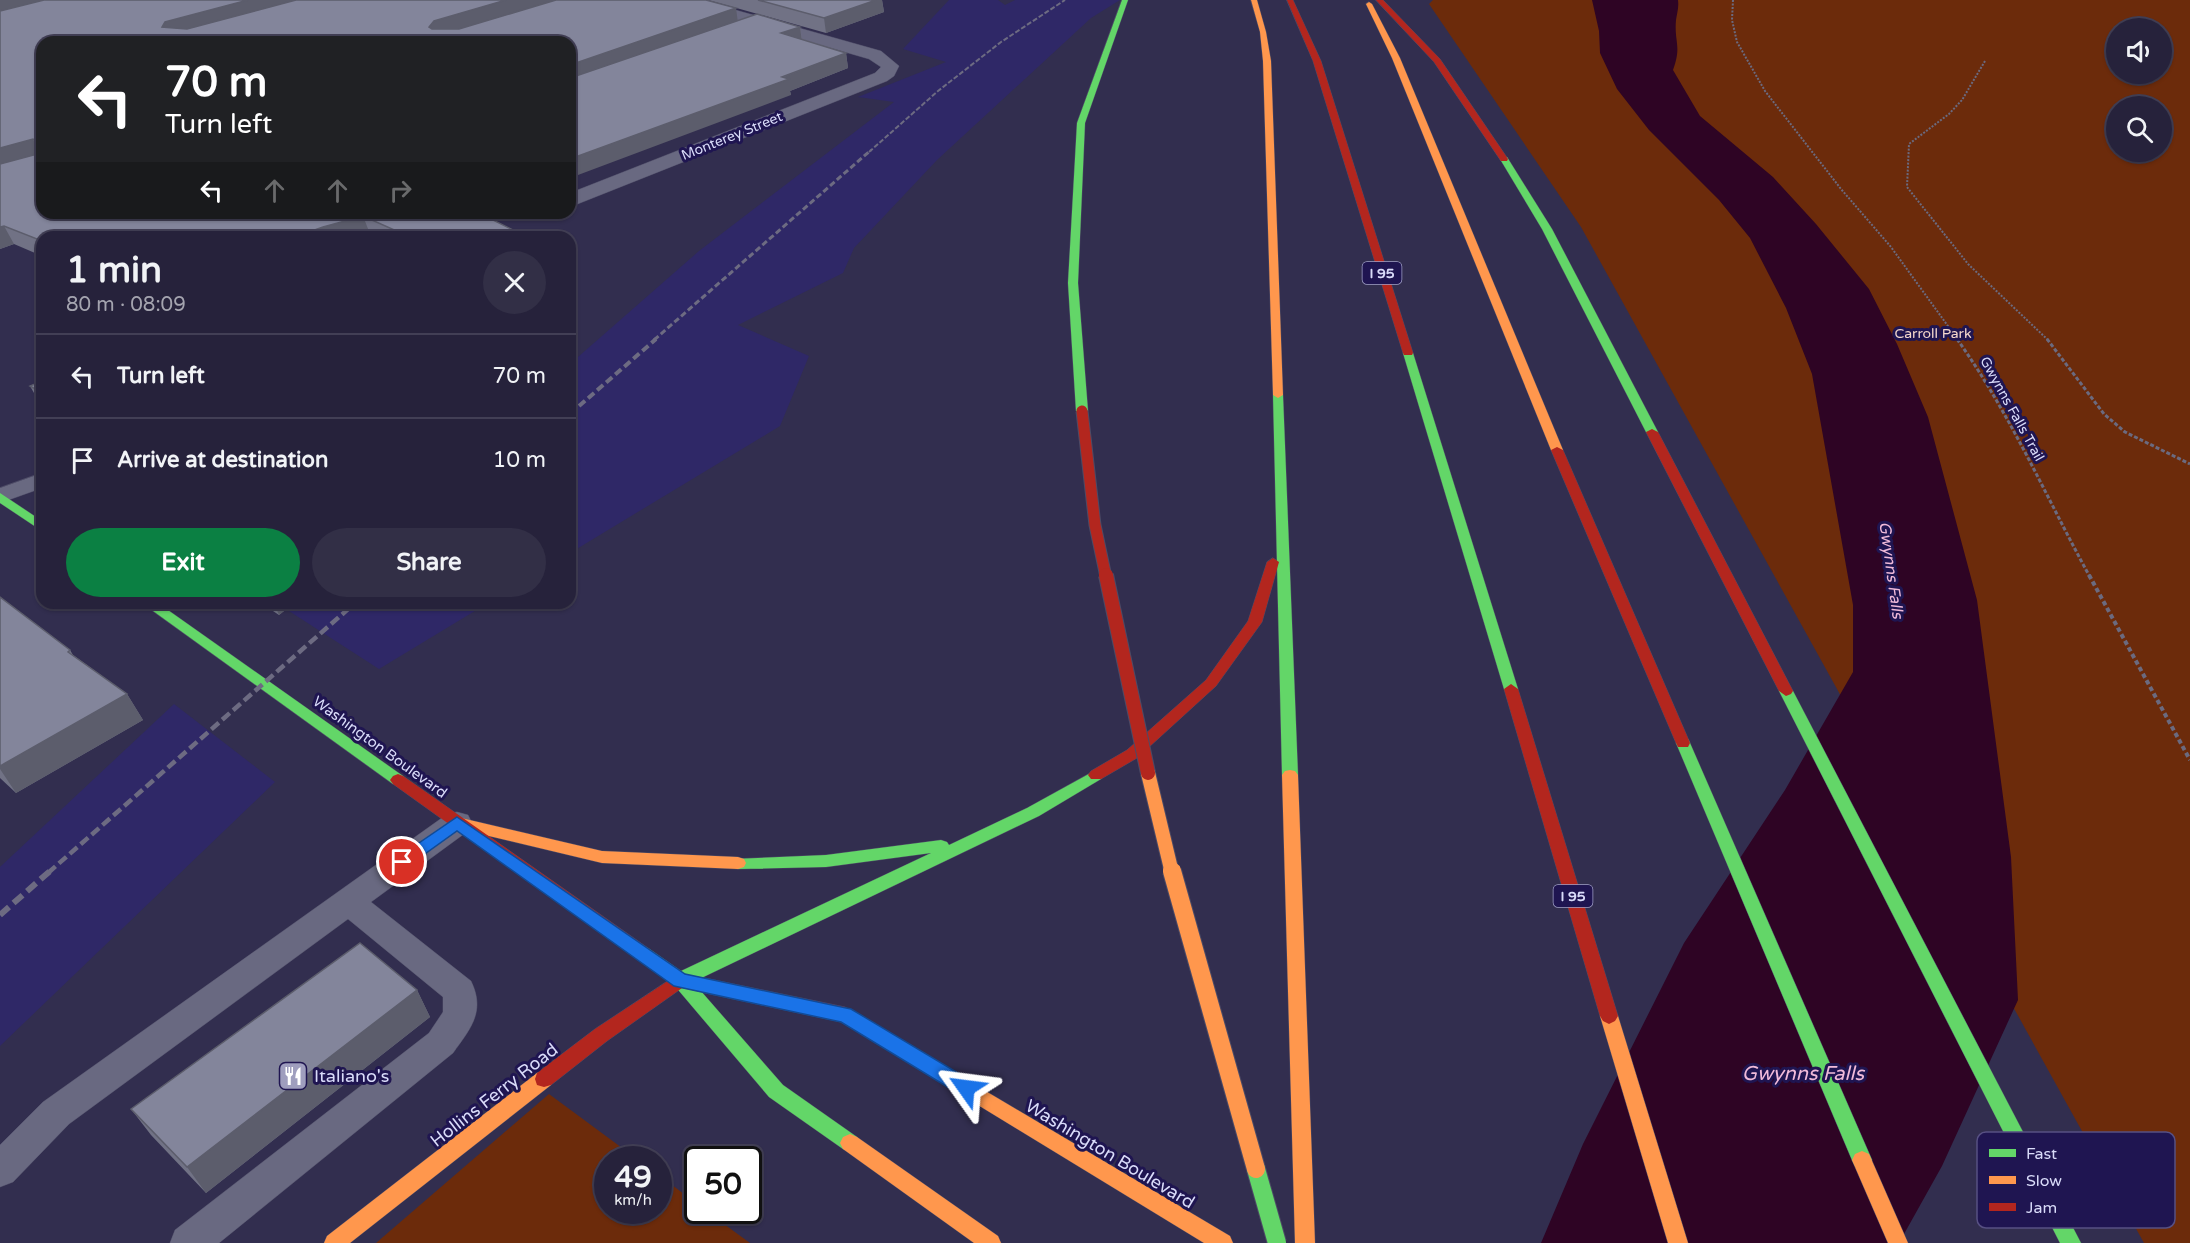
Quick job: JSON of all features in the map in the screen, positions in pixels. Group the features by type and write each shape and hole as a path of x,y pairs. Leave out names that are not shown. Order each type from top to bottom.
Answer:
{"main road":[{"path":"1125,0 1081,123 1073,283 1082,411 1095,525 1162,837 1277,1243"},
{"path":"1254,0 1263,32 1267,61 1305,1243"},
{"name":"I 95","path":"1290,0 1317,61 1468,548 1678,1243"},
{"path":"1366,0 1396,58 1542,414 1898,1243"},
{"path":"1379,0 1437,61 1527,194 1568,267 2014,1132"},
{"path":"0,497 36,523"},
{"name":"Hollins Ferry Road","path":"334,1243 601,1035 680,981 1033,812 1132,753 1211,683 1255,622 1281,534"},
{"name":"Washington Boulevard","path":"157,609 680,981 776,1091 991,1243"},
{"path":"457,823 602,857 724,863 826,861 970,842"},
{"name":"Washington Boulevard","path":"680,981 845,1015 1222,1243"},
{"path":"2063,1228 2071,1243"}],"street":[{"path":"682,0 760,22"},
{"name":"Monterey Street","path":"576,199 881,77 888,72 890,66 875,54 760,22"}],"lane":[{"path":"738,30 760,22"},
{"path":"0,497 36,482"},
{"path":"0,1170 56,1113 457,823"},
{"path":"189,1243 441,1043 459,1015 459,991 348,902"}],"path":[{"name":"Gwynns Falls Trail","path":"1733,0 1732,20 1737,42 1765,91 1841,189 1891,247 1982,373 2016,432 2058,518 2190,760"},
{"path":"1986,61 1962,100 1949,114 1916,136 1909,144 1906,159 1907,187 1968,264 2050,342 2065,360 2079,384 2104,414 2125,432 2190,464"}],"shaded area":[{"path":"949,0 998,0 1005,5 1015,0 1120,0 1091,18 937,160 854,248 843,273 738,325 809,356 780,426 576,549 576,359 699,251 894,102 858,97 946,62 903,49"},
{"path":"291,609 478,609 379,669 289,611"},
{"path":"174,704 275,782 0,1046 0,867"}],"green space":[{"name":"Carroll Park","path":"1433,0 2190,0 2190,1243 2144,1243 2136,1228 2175,1228 2175,1132 2082,1132 1581,227 1429,4"},
{"path":"549,1094 619,1146 594,1146 594,1224 672,1224 672,1185 684,1194 684,1224 724,1224 750,1243 376,1243"}],"water":[{"name":"Gwynns Falls","path":"1592,0 1678,0 1677,55 1673,70 1700,116 1773,177 1816,224 1869,289 1897,344 1928,417 1977,600 2011,857 2018,1000 1942,1166 1899,1243 1541,1243 1583,1144 1684,943 1785,790 1853,672 1853,605 1812,374 1786,308 1750,238 1719,200 1649,130 1617,89 1600,53 1599,31"}],"building":[{"path":"44,0 248,0 165,22 162,27 187,29 296,0 506,0 434,21 429,27 459,29 556,0 706,0 736,8 576,63 576,36 36,36 36,141 33,139 0,148 0,11"},
{"path":"758,0 876,0 824,18"},
{"path":"757,14 800,27 781,33 846,53 782,77 789,79 576,157 576,76"},
{"path":"36,141 36,219 352,219 312,231 36,231 36,239 4,226 0,227 0,164 34,155"},
{"path":"370,219 491,219 515,231 397,231"},
{"path":"0,597 70,650 68,652 127,694 0,766"},
{"path":"360,943 417,990 187,1167 131,1109"}],"railway":[{"path":"869,152 938,91 1001,42 1065,0"},
{"path":"654,340 871,150"},
{"path":"576,409 656,339"},
{"path":"48,873 348,609"},
{"path":"0,915 50,871"}],"traffic: fast":[{"path":"1082,411 1073,283 1081,123 1125,0"},
{"path":"1504,159 1547,229 1652,432"},
{"path":"1408,353 1511,689"},
{"path":"1278,395 1290,775"},
{"path":"0,497 36,523"},
{"path":"157,609 398,780"},
{"path":"1786,691 2014,1132"},
{"path":"1683,743 1862,1160"},
{"path":"680,980 1033,812 1096,775"},
{"path":"738,863 826,861 941,846"},
{"path":"642,953 680,980 776,1091 850,1143"},
{"path":"1256,1169 1277,1243"},
{"path":"2063,1228 2071,1243"}],"traffic: slow":[{"path":"1254,0 1263,32 1267,61 1278,395"},
{"path":"1369,4 1396,58 1557,450"},
{"path":"1148,773 1162,837 1256,1169"},
{"path":"1290,775 1305,1243"},
{"path":"457,823 602,857 738,863"},
{"path":"1609,1016 1678,1243"},
{"path":"866,1028 1223,1243"},
{"path":"334,1243 544,1079"},
{"path":"850,1143 991,1243"},
{"path":"1862,1160 1898,1243"}],"traffic: jam":[{"path":"1290,0 1317,61 1408,353"},
{"path":"1379,0 1437,61 1504,159"},
{"path":"1082,411 1095,525 1148,773"},
{"path":"1652,432 1786,691"},
{"path":"1557,450 1683,743"},
{"path":"1096,775 1132,754 1211,683 1255,622 1273,562"},
{"path":"1511,689 1609,1016"},
{"path":"398,780 642,953"},
{"path":"680,980 845,1015 866,1028"},
{"path":"544,1079 601,1035 680,980"}],"place":[{"name":"Italiano's","path":"293,1076"}],"route":[{"path":"402,862 457,823 680,981 845,1015 966,1088"}]}
